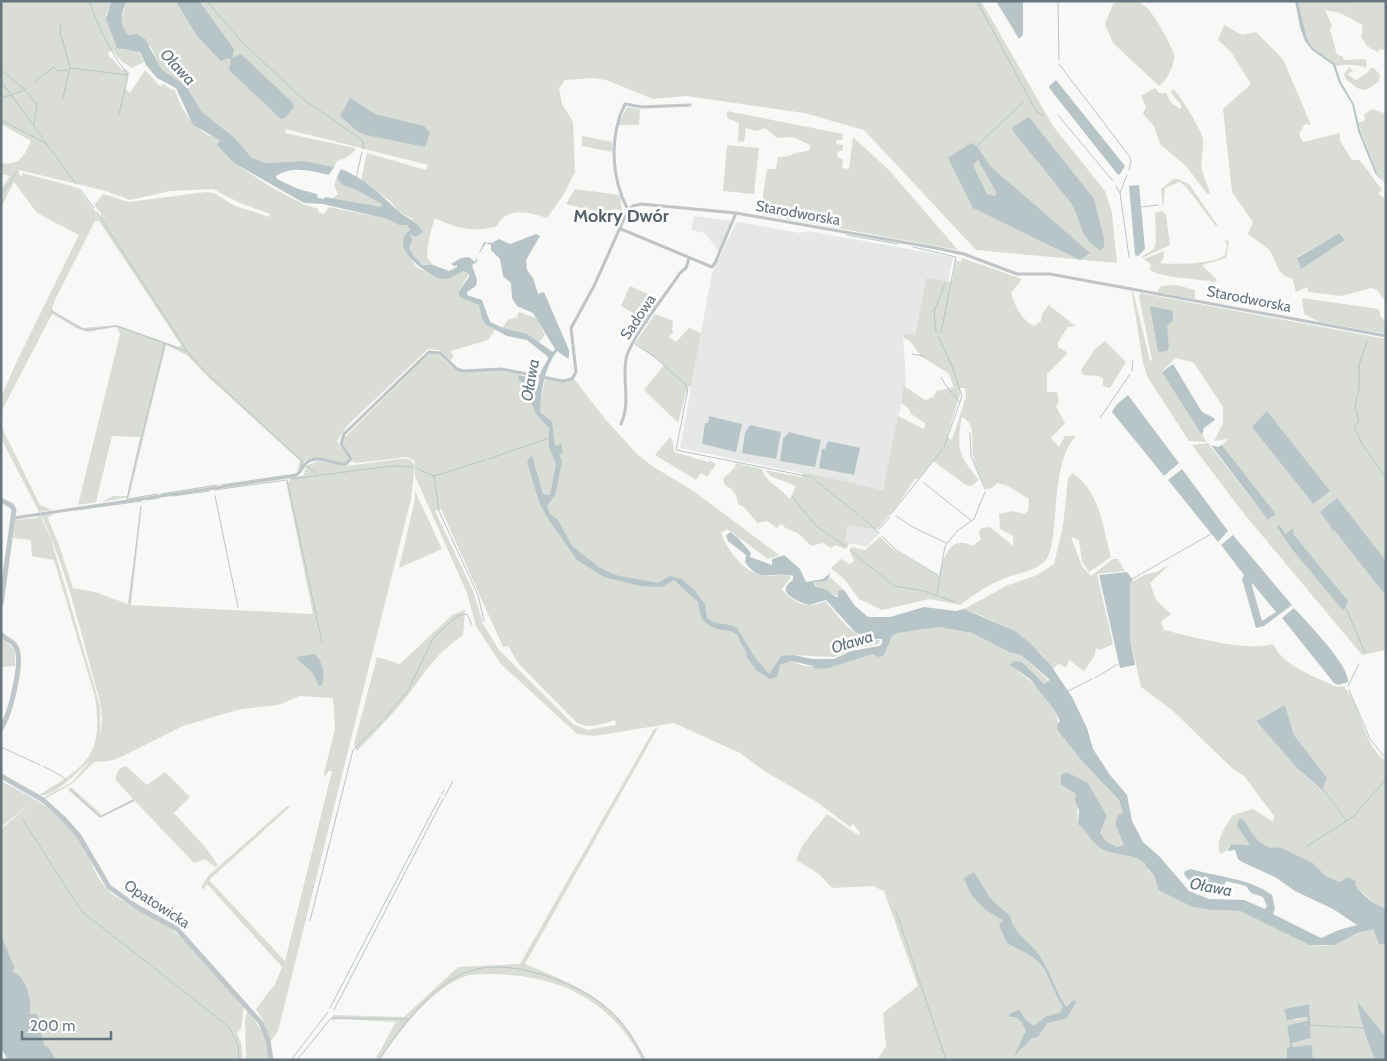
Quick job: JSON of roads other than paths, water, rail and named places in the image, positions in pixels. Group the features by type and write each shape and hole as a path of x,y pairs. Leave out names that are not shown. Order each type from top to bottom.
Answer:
{"street":[{"path":"13,518 294,476 299,474 306,463 313,460 346,464 351,459 341,444 344,434 429,352 440,353 457,369 463,371 498,369 566,381 574,377 576,372 571,328 624,224 628,210 616,172 614,143 617,122 625,104 642,107 690,105"},
{"name":"Starodworska","path":"628,210 633,206 641,204 736,214 964,254 1017,274 1046,274 1108,284 1386,336"},
{"path":"621,229 713,267 736,214"},
{"path":"624,224 627,231"},
{"name":"Sadowa","path":"621,424 627,404 626,366 629,351 680,273 686,268 690,258"},
{"path":"1,500 12,506 13,518 1,604"},
{"path":"1,634 15,645 17,653 14,686 7,718 1,728"},
{"name":"Opatowicka","path":"1,776 38,797 76,831 109,887 137,907 178,929 244,1001 265,1030 271,1060"}],"waterway":[{"path":"89,1 105,40 128,75"},
{"path":"207,1 242,42 304,100 361,139 363,149"},
{"path":"977,1 1036,111 1043,115"},
{"path":"1058,1 1059,60"},
{"path":"61,24 60,32 70,67 63,98"},
{"path":"1059,64 1130,157 1129,170"},
{"path":"35,81 54,67 57,71 69,70"},
{"path":"70,68 127,75"},
{"path":"1,70 25,90 27,88"},
{"path":"119,114 128,76"},
{"path":"1,81 76,184"},
{"path":"1,98 25,90 37,105 34,125"},
{"path":"977,146 1023,102"},
{"path":"1058,115 1113,181"},
{"path":"1,120 47,144"},
{"path":"356,178 362,152"},
{"path":"1,196 16,173"},
{"path":"1120,193 1127,175"},
{"path":"1116,186 1120,193 1129,257"},
{"path":"80,189 94,208"},
{"path":"1141,207 1158,205"},
{"path":"97,212 187,351 202,369 303,462 301,467"},
{"path":"847,235 898,244"},
{"path":"913,247 956,257 941,333"},
{"path":"936,333 934,311 945,284"},
{"path":"52,311 80,328 87,330 117,326 186,351"},
{"path":"939,338 952,366 962,396 944,447"},
{"path":"1367,341 1359,365 1359,389 1355,406 1359,422 1354,426 1362,444 1386,478"},
{"path":"149,408 165,343"},
{"path":"635,344 655,357 684,383"},
{"path":"912,354 924,356"},
{"path":"1132,371 1133,361"},
{"path":"1100,418 1130,374"},
{"path":"941,377 959,402"},
{"path":"685,384 688,389 676,450 811,477 859,515"},
{"path":"148,411 127,499 158,494"},
{"path":"970,433 971,456 985,489"},
{"path":"489,459 549,438"},
{"path":"891,514 942,450"},
{"path":"418,469 434,476 485,460"},
{"path":"307,466 316,474"},
{"path":"291,479 392,466 413,467"},
{"path":"221,485 296,474"},
{"path":"434,476 439,511 478,595 484,621"},
{"path":"214,490 287,480 322,642"},
{"path":"924,483 972,521"},
{"path":"161,494 217,485"},
{"path":"172,496 210,491"},
{"path":"937,594 945,546 957,531 974,519 985,492"},
{"path":"215,496 238,607"},
{"path":"792,496 816,526 847,547"},
{"path":"146,500 159,498"},
{"path":"76,510 142,501"},
{"path":"129,603 141,506"},
{"path":"896,516 913,527 946,543"},
{"path":"862,517 879,533"},
{"path":"879,529 890,517"},
{"path":"1132,579 1211,534"},
{"path":"882,536 896,550 938,575"},
{"path":"850,550 894,586 924,591 955,602"},
{"path":"1346,608 1365,653"},
{"path":"310,921 353,750 385,718 409,689 433,638 457,616 467,614 472,625"},
{"path":"1095,678 1118,664"},
{"path":"1348,686 1359,664"},
{"path":"1068,691 1092,679"},
{"path":"1349,690 1370,739 1386,759"},
{"path":"1,747 40,765"},
{"path":"43,766 66,780"},
{"path":"1306,847 1354,816 1386,779"},
{"path":"445,796 453,781"},
{"path":"69,788 100,817 134,800"},
{"path":"1323,789 1346,820"},
{"path":"442,794 444,790"},
{"path":"330,1008 440,797"},
{"path":"334,1010 443,799"},
{"path":"23,820 82,912 153,967"},
{"path":"896,911 946,1060"},
{"path":"379,1060 406,1022 441,987 467,972 485,968 504,967 526,970 547,976 587,994 617,1018 632,1038 644,1060"},
{"path":"154,968 229,1027 238,1045 239,1060"},
{"path":"291,1060 328,1012"},
{"path":"297,1060 331,1018 408,1019"},
{"path":"1310,1025 1341,1027"},
{"path":"1344,1027 1363,1028"}],"district":[{"name":"Mokry Dwór","path":"621,216"}],"water label":[{"name":"Oława","path":"178,67"},
{"name":"Oława","path":"530,380"},
{"name":"Oława","path":"852,642"},
{"name":"Oława","path":"1211,887"}]}
